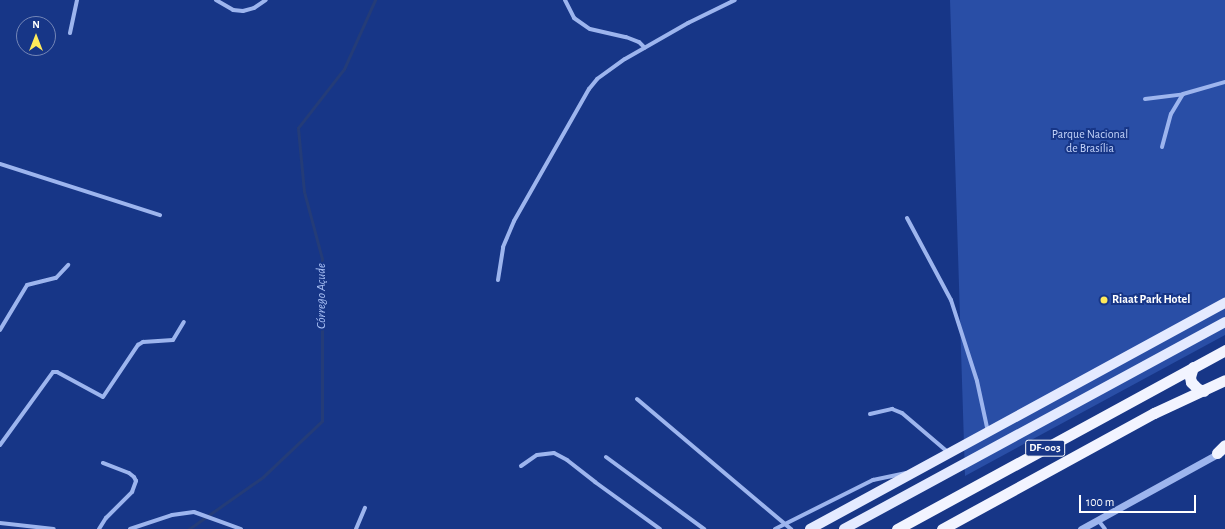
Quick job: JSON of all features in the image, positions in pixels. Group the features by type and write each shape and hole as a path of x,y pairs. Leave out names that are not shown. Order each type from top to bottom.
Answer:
{"highway":[{"name":"DF-003","path":"897,529 1225,350"},
{"path":"1193,367 1190,377 1191,382 1198,389 1204,390"},
{"name":"DF-003","path":"942,529 952,525 1154,413 1225,380"}],"main road":[{"path":"810,529 1225,304"},
{"path":"844,529 1225,322"}],"street":[{"path":"70,33 77,0"},
{"path":"216,0 234,10 243,11 254,8 266,0"},
{"path":"565,0 574,18 590,29 626,37 639,42 645,48"},
{"path":"498,280 503,247 514,221 589,89 607,70 734,0"},
{"path":"1145,99 1183,94 1225,82"},
{"path":"1162,147 1171,114 1183,94"},
{"path":"0,164 160,215"},
{"path":"907,218 951,300 977,381 988,432"},
{"path":"0,330 27,285 56,278 68,265"},
{"path":"0,445 53,372 57,372 102,397 138,344 144,342 173,340 184,322"},
{"path":"638,399 791,529"},
{"path":"870,414 892,409 902,413 949,454"},
{"path":"1081,529 1222,449"},
{"path":"521,466 537,455 554,454 567,460 660,529"},
{"path":"606,457 704,529"},
{"path":"99,529 106,518 132,492 136,481 129,473 103,463"},
{"path":"775,529 873,480 920,469"},
{"path":"356,529 365,508"},
{"path":"130,529 172,515 194,512 241,529"},
{"path":"1098,520 1105,529"},
{"path":"0,523 54,529"}],"green space":[{"name":"Parque Nacional de Brasília","path":"950,0 1225,0 1225,335 965,476"}],"waterway":[{"name":"Córrego Açude","path":"189,529 263,477 322,421 322,259 304,192 298,128 344,69 375,0"}],"place":[{"name":"Riaat Park Hotel","path":"1104,300"}]}
